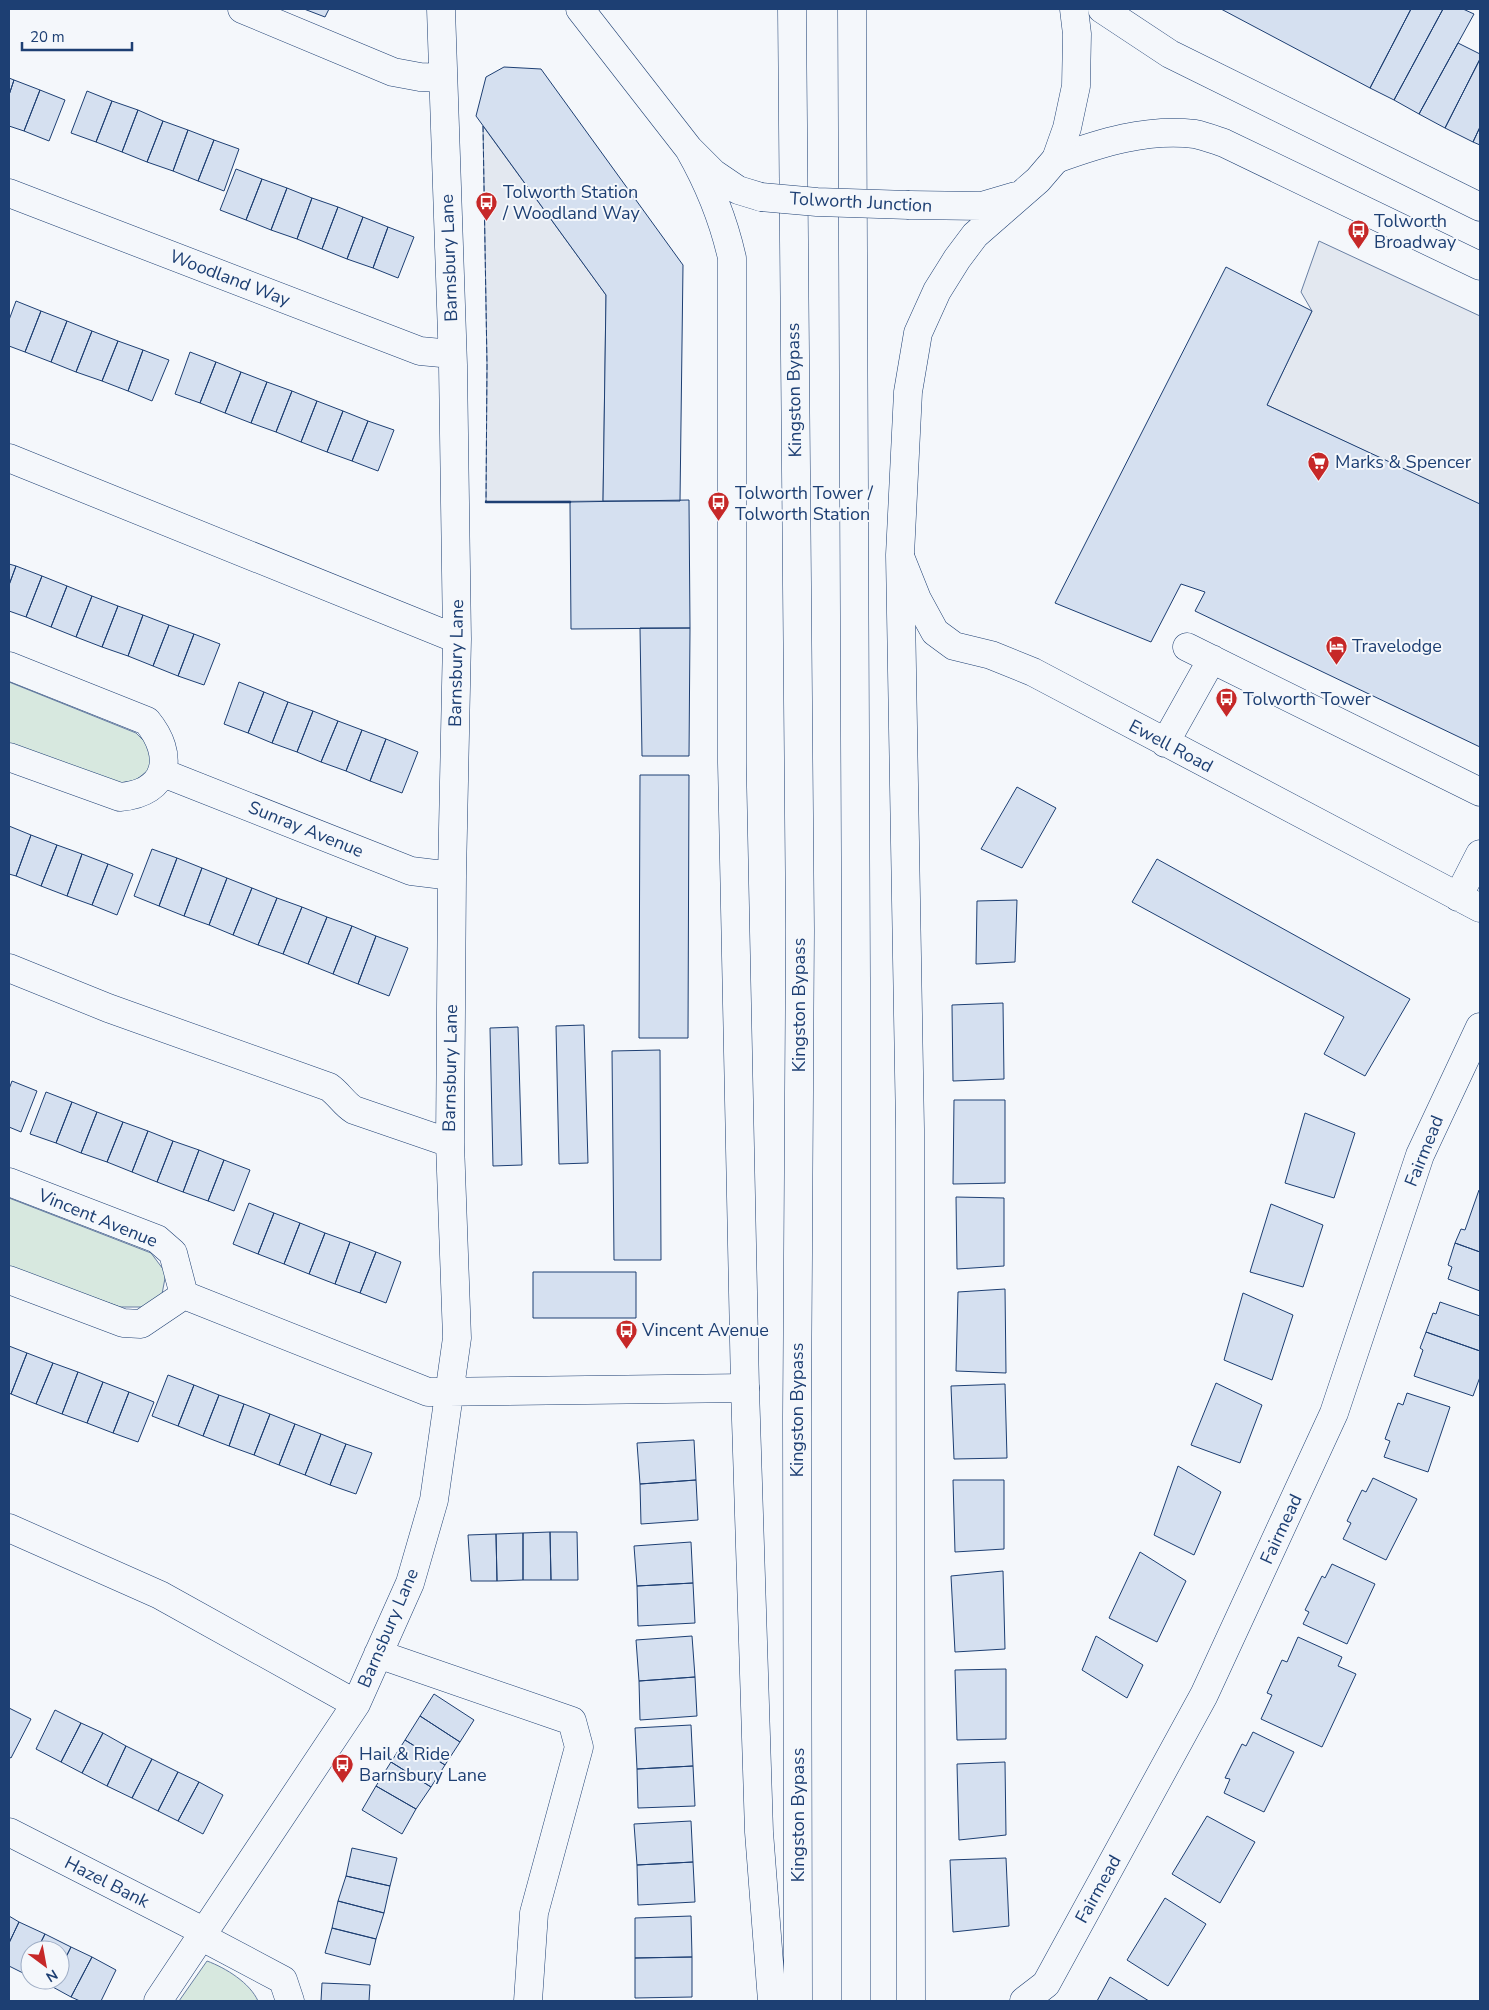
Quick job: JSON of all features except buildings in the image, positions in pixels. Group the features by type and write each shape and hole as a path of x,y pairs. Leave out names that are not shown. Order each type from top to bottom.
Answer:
{"main road":[{"path":"242,9 393,72 420,77 442,68"},
{"name":"Barnsbury Lane","path":"158,2001 356,1704 410,1583 434,1500 457,1338 450,1143 452,876 457,639 452,354 441,9"},
{"name":"Barnsbury Lane","path":"442,68 449,35 462,9"},
{"name":"Tolworth Junction","path":"580,9 689,149 713,173 738,190 761,197 817,202 982,206 1020,195 1038,180 1056,159 1067,128 1076,86 1074,9"},
{"name":"Kingston Bypass","path":"792,9 800,930 798,2001"},
{"path":"852,9 856,967 856,2001"},
{"path":"1102,9 1170,54 1480,207"},
{"path":"1056,159 1092,146 1136,135 1196,134 1224,143 1480,266"},
{"path":"689,149 707,180 722,216 732,258 732,763 745,1388 759,1832 762,2001"},
{"name":"Woodland Way","path":"9,193 420,351 452,354"},
{"path":"912,2001 910,1139 900,555 908,392 918,333 937,291 975,235 1020,195"},
{"path":"9,458 457,639"},
{"name":"Ewell Road","path":"900,555 917,599 935,632 954,646 991,655 1033,672 1469,903"},
{"path":"1187,647 1480,792"},
{"path":"1165,743 1212,659"},
{"path":"9,666 147,720 162,743 166,755 163,773 155,784 135,796 120,797 9,757"},
{"name":"Sunray Avenue","path":"163,773 411,871 452,876"},
{"path":"1469,903 1480,854"},
{"path":"9,968 118,1011 329,1087 339,1095 346,1106 354,1110 450,1143"},
{"name":"Fairmead","path":"1024,2001 1046,1984 1204,1695 1334,1413 1420,1155 1480,1027"},
{"name":"Vincent Avenue","path":"9,1182 157,1239 173,1253 184,1295"},
{"path":"9,1280 123,1323 142,1324 184,1295 428,1392 745,1388"},
{"path":"9,1528 160,1595 356,1704"},
{"path":"378,1654 572,1721 579,1747 534,1913 528,2001"},
{"name":"Hazel Bank","path":"9,1832 203,1935 283,1980 290,2001"},
{"path":"759,1832 772,2001"}],"shaded area":[{"path":"483,126 606,295 603,501 486,502 487,365"},
{"path":"1319,241 1480,316 1480,651 1387,605 1446,489 1267,405 1312,311 1301,292"},
{"path":"9,682 136,733 148,745 152,767 136,780 115,784 9,746"},
{"path":"9,1198 151,1253 166,1273 162,1294 144,1307 120,1307 9,1267"},
{"path":"207,1961 237,1977 249,1988 258,2001 179,2001"}],"fence":[{"path":"483,126 487,365 486,502"}],"wall":[{"path":"486,502 570,502"}],"place":[{"name":"Tolworth Station / Woodland Way","path":"487,221"},
{"name":"Tolworth Broadway","path":"1358,250"},
{"name":"Marks & Spencer","path":"1319,481"},
{"name":"Tolworth Tower / Tolworth Station","path":"719,522"},
{"name":"Travelodge","path":"1336,665"},
{"name":"Tolworth Tower","path":"1227,718"},
{"name":"Vincent Avenue","path":"626,1349"},
{"name":"Hail & Ride Barnsbury Lane","path":"343,1783"}]}
